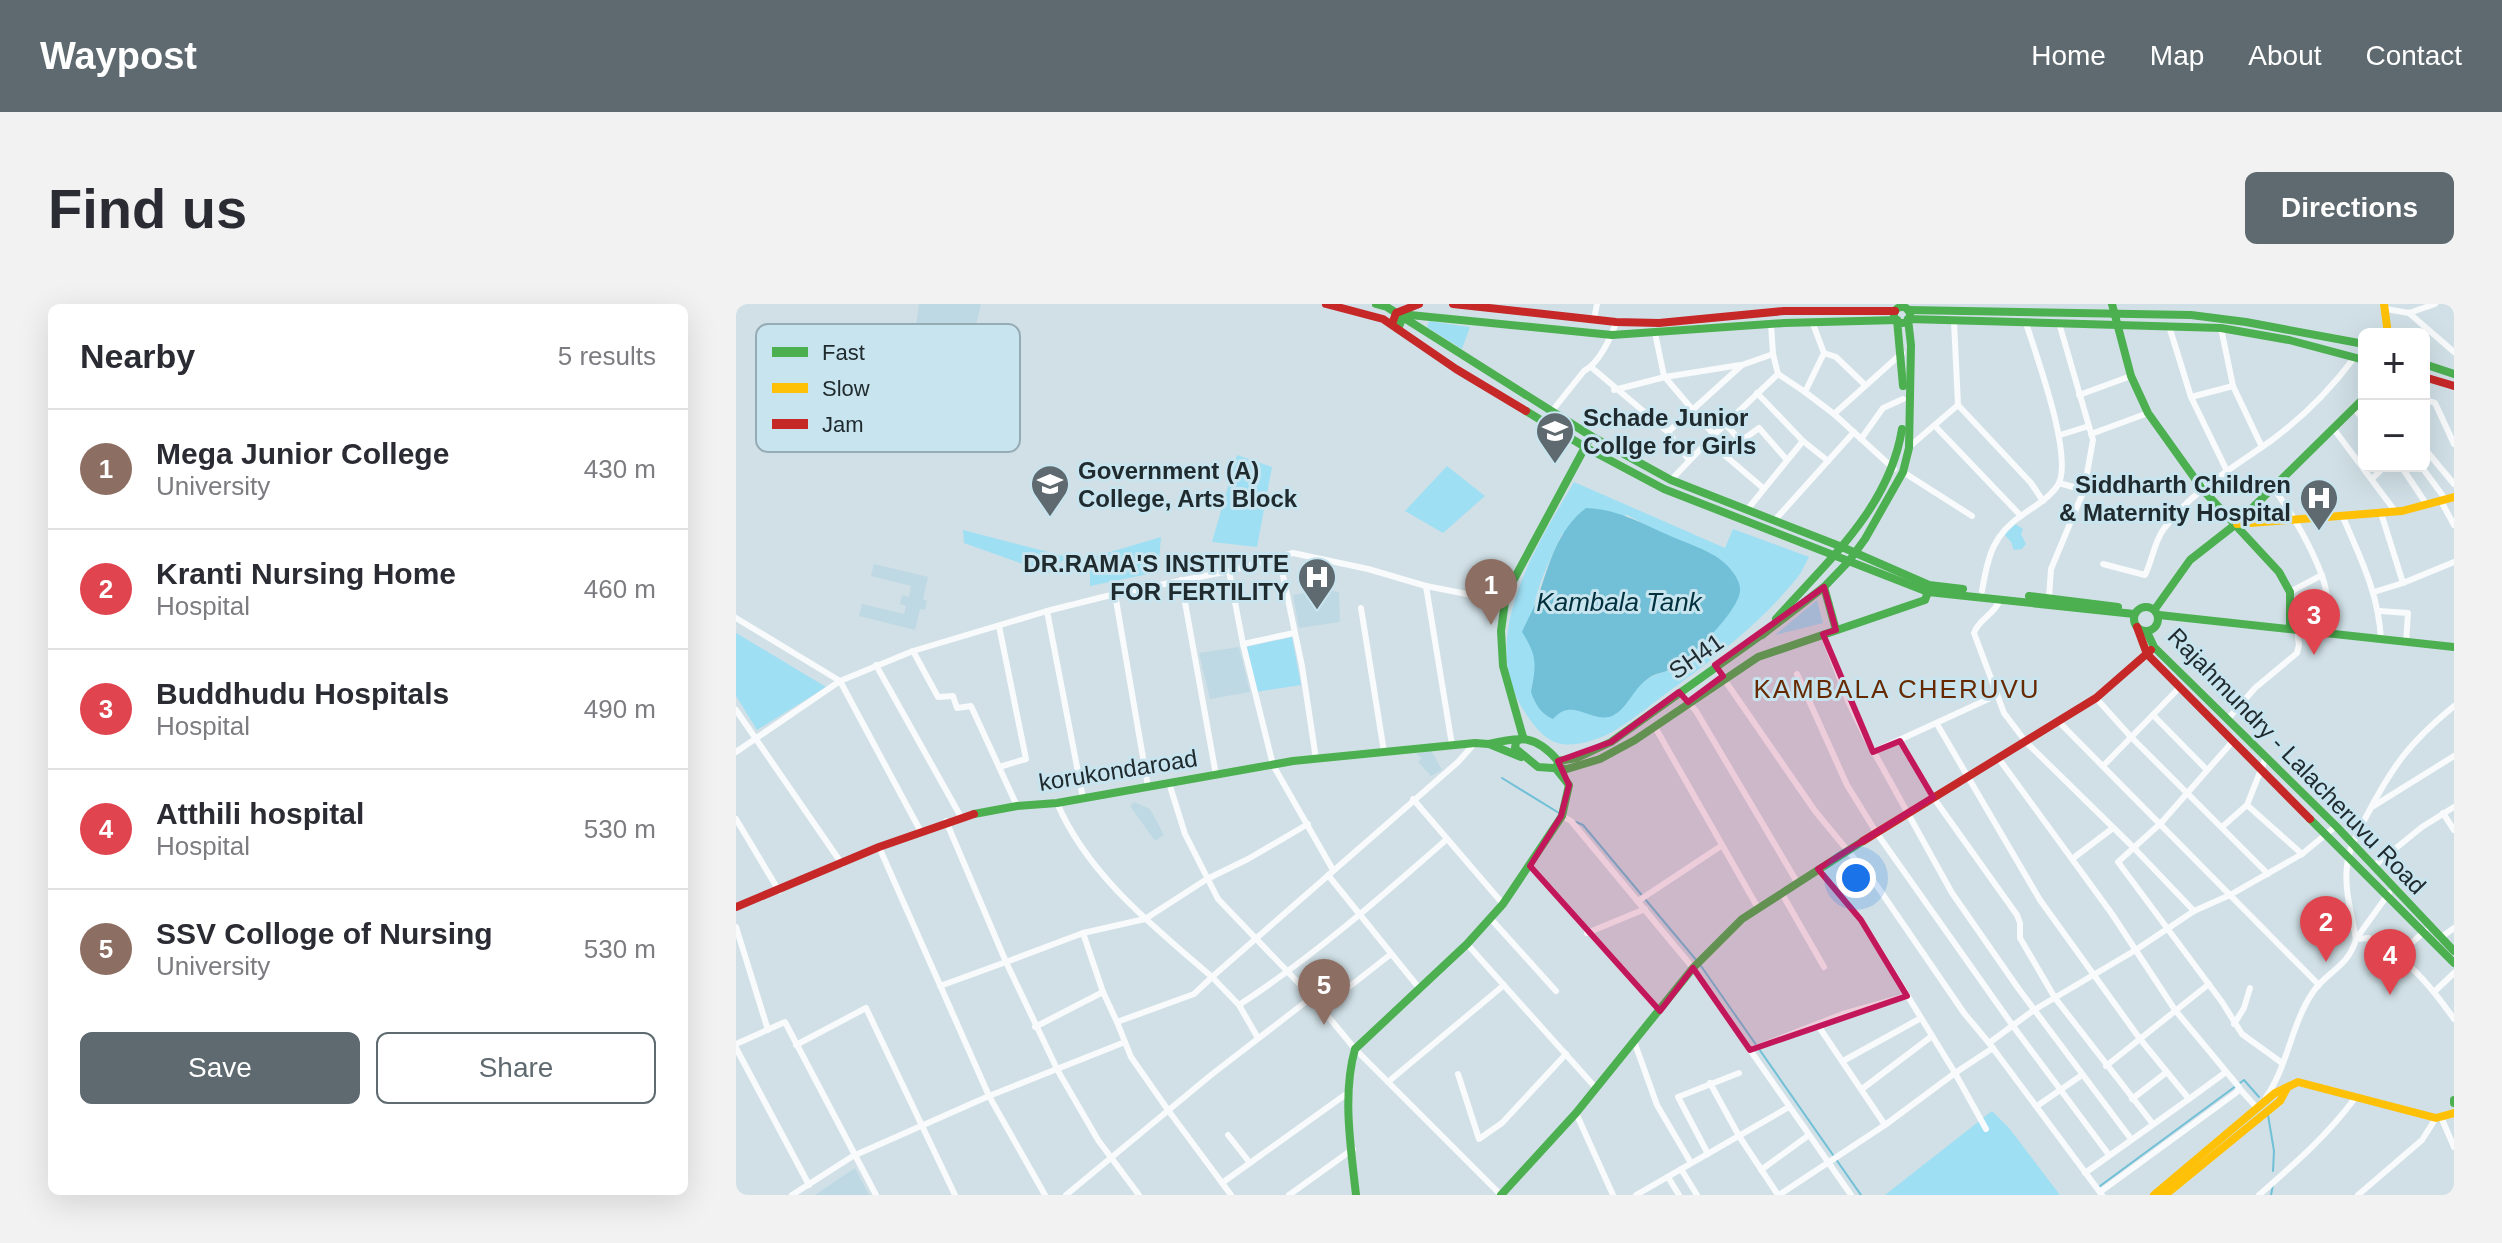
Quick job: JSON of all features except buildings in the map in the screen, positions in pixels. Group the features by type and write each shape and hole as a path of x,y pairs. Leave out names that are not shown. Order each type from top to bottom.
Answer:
{"main road":[{"name":"Rajahmundry - Lalacheruvu Road","path":"1326,304 1391,324 1456,369 1585,447 1836,555 1852,556 1928,592 2136,612 2145,606 2157,612 2156,627 2147,632"},
{"path":"1376,304 1388,306 1462,356 1591,436 1671,480 1689,494"},
{"path":"1391,324 1419,304"},
{"path":"1453,304 1616,322 1659,323 1784,311 1976,313 2018,309 2066,314 2176,315 2246,322 2358,343"},
{"path":"2112,304 2131,376 2148,413 2203,490 2279,572 2290,592 2294,629"},
{"path":"2385,306 2387,328"},
{"path":"1784,311 1784,323"},
{"path":"1399,316 1612,335 1784,323 1813,324 1899,311 1954,321 1976,313 2026,323 2221,328 2289,340 2358,359"},
{"path":"1899,311 1903,399 1899,471"},
{"path":"1762,635 1824,587 1852,556 1909,448 1911,345 1899,311"},
{"path":"1558,329 1559,314"},
{"path":"2172,326 2176,315"},
{"path":"1456,369 1462,356"},
{"path":"2430,366 2454,374"},
{"path":"2430,379 2454,386"},
{"path":"1505,399 1512,386"},
{"path":"2362,400 2236,524 2190,560 2157,612 2454,647"},
{"path":"1523,737 1505,678 1499,622 1506,594 1591,436"},
{"name":"SH41","path":"1558,766 1611,742 1715,665 1762,635 1836,555 1899,471"},
{"path":"2236,524 2291,517 2381,513 2447,500"},
{"path":"1744,516 1774,521 1842,547 1852,556 1929,585 2049,598 2136,612"},
{"path":"1824,587 1836,630"},
{"path":"1558,766 1579,767 1615,753 1723,676 1789,643 1925,600 1928,592"},
{"name":"Rajahmundry - Lalacheruvu Road","path":"2136,612 2137,627 2147,632"},
{"path":"2137,627 2179,688 2349,856 2390,890"},
{"name":"Rajahmundry - Lalacheruvu Road","path":"2147,632 2151,650 2228,719 2336,826 2374,866 2390,890 2427,929 2454,951"},
{"path":"1501,1195 1576,1113 1693,968 1742,919 1876,832 2096,698 2151,650"},
{"path":"1521,757 1515,748 1516,742 1523,737"},
{"path":"1355,1194 1350,1091 1351,1057 1355,1049 1491,919 1530,866 1562,814 1569,785 1541,742 1523,737 1489,744"},
{"name":"korukondaroad","path":"736,907 946,821 1017,806 1057,803 1316,759 1475,743 1489,744 1521,757 1542,770 1558,766"},
{"path":"2427,929 2454,963"},
{"path":"2154,1195 2275,1093 2298,1082 2439,1117 2454,1113"},
{"path":"2165,1195 2280,1101 2287,1088"}],"street":[{"path":"1594,319 1597,304"},
{"path":"2063,304 2066,314"},
{"path":"2409,313 2435,304"},
{"path":"1388,306 1391,324"},
{"path":"2385,306 2409,313 2454,352"},
{"path":"1954,321 1958,405 2031,483 2043,501"},
{"path":"1552,411 1584,371 1591,367 1612,335 1616,322"},
{"path":"1982,591 1990,549 2002,533 2043,501 2059,483 2060,435 2026,323"},
{"path":"2049,598 2051,569 2084,490 2093,440 2059,323"},
{"path":"1771,324 1778,374 1834,414 1899,471 1972,516"},
{"path":"1805,392 1824,353 1813,324"},
{"path":"2172,326 2191,397 2226,469"},
{"path":"2221,328 2233,386 2262,447"},
{"path":"1655,333 1665,377 1714,435"},
{"path":"1824,353 1836,357 1864,384"},
{"path":"1834,414 1902,353"},
{"path":"1614,390 1665,377 1742,365 1773,354"},
{"path":"2103,564 2145,575 2163,531 2203,490 2226,469 2262,447 2333,387 2358,360"},
{"path":"1668,432 1742,365"},
{"path":"1591,367 1614,390 1668,432 1689,460"},
{"path":"1671,480 1778,374"},
{"path":"2079,395 2131,376"},
{"path":"2191,397 2233,386"},
{"path":"1757,393 1803,441 1828,461"},
{"path":"1861,439 1883,408 1903,399"},
{"path":"2427,400 2435,403 2454,444"},
{"path":"1909,448 1958,405"},
{"path":"2354,408 2358,413"},
{"path":"2060,435 2090,430 2148,413"},
{"path":"1725,424 1741,441 1759,428 1787,460"},
{"path":"1935,426 2021,516"},
{"path":"2333,428 2395,511"},
{"path":"1774,521 1854,432"},
{"path":"1708,441 1763,488"},
{"path":"1744,516 1803,441"},
{"path":"2430,455 2454,484"},
{"path":"2373,478 2379,472"},
{"path":"2405,472 2427,505"},
{"path":"2426,472 2447,500 2454,525"},
{"path":"2059,483 2084,490"},
{"path":"2273,488 2322,575 2328,632"},
{"path":"2381,513 2403,583"},
{"path":"2342,515 2380,611 2381,640"},
{"path":"736,752 840,681 913,651 1047,611 1229,571 1293,553 1368,569 1503,605"},
{"path":"1279,557 1316,759"},
{"path":"2374,592 2454,562"},
{"path":"1229,571 1243,644 1273,765 1308,824 1330,872 1360,916 1419,988"},
{"path":"2290,592 2322,575"},
{"path":"1181,580 1216,775"},
{"path":"1426,586 1452,745"},
{"path":"1115,594 1148,787"},
{"path":"2000,599 1997,608 1977,625 1974,633 2004,713 2026,742 2194,911"},
{"path":"1361,608 1384,752"},
{"path":"1047,611 1083,798"},
{"path":"2380,611 2408,613 2406,643"},
{"path":"736,618 840,681 921,832"},
{"path":"999,626 1026,759 999,767"},
{"path":"2228,719 2255,688 2297,653 2299,645 2294,629"},
{"path":"1243,644 1294,633"},
{"path":"1823,634 1849,703 1873,752 1952,893 2034,1010 2131,1139"},
{"path":"913,651 938,697 953,696 957,708 971,706 1017,806"},
{"path":"876,665 961,817"},
{"path":"1715,665 1815,811 1877,886 1964,1013 2101,1194 2239,1088"},
{"path":"1797,674 1847,785 1876,832 2109,1155"},
{"path":"2104,765 2187,680"},
{"path":"1679,692 1734,773 1797,882"},
{"path":"1873,752 1997,695"},
{"path":"2096,698 2268,874"},
{"path":"2356,939 2347,881 2352,843 2396,762 2416,739 2454,706"},
{"path":"736,710 842,864"},
{"path":"2153,715 2207,770"},
{"path":"2059,722 2319,985"},
{"path":"1937,724 2034,891 2092,975 2189,1099"},
{"path":"1655,726 1758,908"},
{"path":"2241,732 2161,823 2119,860 2119,865 2209,984 2234,1024 2257,1047 2282,1063"},
{"path":"1900,741 1933,797 2017,915 2020,938 2055,998 2153,1124"},
{"path":"1117,1022 1194,994 1458,762 1475,743"},
{"path":"2370,808 2454,756"},
{"path":"2222,827 2247,805 2266,757"},
{"path":"1999,759 2112,914 2175,1010 2239,1088 2259,1106 2274,1086 2306,1003 2319,985 2348,958 2356,939 2390,890"},
{"path":"1169,783 1185,834 1218,899 1312,997 1355,1049 1501,1195"},
{"path":"1413,799 1503,904"},
{"path":"1057,803 1070,832 1087,856 1145,919 1212,977 1239,1005 1258,1038"},
{"path":"2247,805 2302,854"},
{"path":"2374,866 2454,807"},
{"path":"2443,813 2454,830"},
{"path":"1562,814 1693,968 1851,1195"},
{"path":"736,819 779,891"},
{"path":"946,821 1035,1027 1098,1140 1139,1195"},
{"path":"940,986 1083,933 1145,919 1207,879 1308,824"},
{"path":"1710,1083 1739,1136 1778,1195 1885,1125 2034,1010 2134,951 2194,911 2230,895 2302,854 2336,826"},
{"path":"2072,859 2113,828"},
{"path":"1239,1005 1289,973 1360,916 1447,839"},
{"path":"1638,901 1721,846"},
{"path":"879,847 989,1096 1045,1195"},
{"path":"1530,866 1660,1011"},
{"path":"1818,869 1861,920 1986,1129"},
{"path":"1781,892 1824,967"},
{"path":"1587,933 1645,909"},
{"path":"1491,919 1556,991"},
{"path":"736,927 768,1030"},
{"path":"2440,938 2454,928"},
{"path":"2398,955 2427,929"},
{"path":"1083,933 1103,992 1131,1057 1231,1195"},
{"path":"2356,939 2369,938 2398,955 2435,991 2454,1019"},
{"path":"1467,944 1595,1087"},
{"path":"1321,1009 1391,954"},
{"path":"2435,991 2454,973"},
{"path":"2106,1066 2209,984"},
{"path":"1388,1082 1504,985"},
{"path":"2234,1024 2244,1008 2250,988"},
{"path":"1035,1027 1103,992"},
{"path":"1750,1050 1843,1014 1907,996"},
{"path":"1066,1195 1312,997"},
{"path":"796,1045 866,1008 955,1195"},
{"path":"1843,1061 1921,1018"},
{"path":"809,1185 736,1046 785,1022 876,1195"},
{"path":"1817,1024 1885,1125"},
{"path":"1862,1089 1932,1036"},
{"path":"1634,1041 1657,1105 1691,1163"},
{"path":"792,1195 853,1156 989,1096 1125,1042"},
{"path":"1458,1074 1479,1139 1502,1123 1566,1054"},
{"path":"2132,1099 2167,1072"},
{"path":"2085,1173 2226,1072"},
{"path":"1708,1154 1678,1097 1739,1073"},
{"path":"2037,1106 2082,1075"},
{"path":"1222,1183 1350,1091"},
{"path":"2259,1195 2329,1130 2355,1098"},
{"path":"1639,1194 1789,1107"},
{"path":"1576,1113 1613,1195"},
{"path":"2363,1193 2422,1140 2439,1117 2454,1147"},
{"path":"1228,1135 1250,1163"},
{"path":"1761,1170 1809,1135"},
{"path":"1289,1195 1353,1149"},
{"path":"1681,1169 1697,1195"},
{"path":"1668,1177 1679,1195"}],"highlighted area":[{"path":"1824,587 1836,630 1823,634 1873,752 1900,741 1933,797 1818,869 1861,920 1907,996 1750,1050 1693,968 1660,1011 1530,866 1561,816 1569,785 1558,761 1611,742 1679,692 1688,702 1723,676 1715,665"}],"shaded area":[{"path":"919,304 981,304 976,324 916,324"},
{"path":"1429,321 1470,327 1462,349 1427,327"},
{"path":"1237,455 1272,467 1257,547 1212,542"},
{"path":"1447,466 1485,496 1443,533 1405,511"},
{"path":"1574,482 1725,548 1733,529 1809,557 1783,595 1699,669 1614,731 1589,741 1562,744 1546,737 1526,714 1512,685 1507,655 1509,625 1517,594 1543,535","holes":["1627,515 1648,526 1670,670 1643,683 1625,706 1591,713 1568,708 1559,711 1532,687 1535,669 1532,621 1538,591 1562,534"]},
{"path":"2014,523 2023,529 2021,534 2026,544 2022,549 2014,550 2004,534"},
{"path":"963,530 1067,557 1048,573 964,543"},
{"path":"1161,537 1158,572 1090,586 1090,558"},
{"path":"874,564 928,577 923,599 927,601 925,610 920,609 915,630 859,616 862,604 904,614 906,606 900,604 902,595 909,597 911,586 871,576"},
{"name":"DR.RAMA'S INSTITUTE FOR FERTILITY","path":"1326,589 1339,592 1340,622 1299,628 1293,595"},
{"path":"1817,600 1823,623 1775,635"},
{"path":"736,633 826,687 757,730 736,696"},
{"path":"1292,637 1301,685 1256,692 1246,647"},
{"path":"1239,647 1250,692 1210,699 1199,653"},
{"path":"1431,750 1442,770 1431,776 1418,762 1422,758 1416,754"},
{"path":"1134,802 1150,809 1164,835 1155,841 1130,806"},
{"path":"1992,1111 2009,1128 2060,1195 1885,1195"},
{"path":"855,1168 869,1195 815,1195"}],"water":[{"name":"Kambala Tank","path":"1586,508 1627,517 1709,552 1731,569 1740,590 1731,610 1699,647 1677,665 1646,681 1614,715 1598,717 1568,710 1553,719 1534,701 1531,692 1534,661 1522,632 1561,537"}],"waterway":[{"path":"1502,778 1559,813"},
{"path":"1576,822 1583,825 1697,961"},
{"path":"1701,966 1861,1195"},
{"path":"2100,1186 2244,1080 2259,1097"},
{"path":"2268,1115 2274,1151 2273,1171"},
{"path":"2271,1195 2273,1185"}],"traffic: fast":[{"path":"1376,304 1387,307 1591,436 1671,480 1842,547 1929,585 1963,589"},
{"path":"2112,304 2131,376 2148,413 2203,490 2279,572 2290,592 2290,629"},
{"path":"1902,307 1910,315 1902,323 1894,315 1902,307"},
{"path":"1908,310 2191,315 2358,343"},
{"path":"1398,329 1402,319 1410,315 1612,335 1784,323 1897,320"},
{"path":"1762,635 1824,587 1849,561 1903,472 1909,448 1911,345 1908,319 2221,328 2289,340 2358,358"},
{"path":"1897,320 1903,386"},
{"path":"2430,366 2454,374"},
{"path":"2155,609 2190,560 2236,524 2362,400"},
{"path":"1526,411 1664,489 1928,592 2134,614"},
{"path":"1776,619 1835,554 1870,509 1895,458 1902,429"},
{"path":"1523,737 1503,666 1501,631 1506,594 1591,436"},
{"path":"1824,587 1836,630"},
{"path":"1523,737 1516,742 1515,748 1538,767 1567,769 1600,759 1635,740 1758,657 1925,600 1928,592"},
{"path":"2029,596 2118,607"},
{"path":"2141,607 2151,607 2158,614 2158,619 2158,624 2151,631 2141,631 2134,624 2134,614 2141,607"},
{"path":"2159,615 2454,647"},
{"path":"2147,632 2154,647 2336,826 2454,951"},
{"path":"1558,761 1577,758 1611,742 1764,633"},
{"path":"1489,744 1519,739 1535,742 1550,752 1558,761 1557,766"},
{"path":"974,814 1057,803 1293,761 1475,743 1489,744 1521,757"},
{"path":"1356,1195 1348,1103 1355,1049 1467,944 1503,904 1562,816 1569,785 1557,770"},
{"path":"2310,819 2454,963"},
{"path":"1501,1195 1576,1113 1693,968 1742,919 1863,841"}],"traffic: slow":[{"path":"2384,304 2387,328"},
{"path":"2237,524 2402,511 2454,497"},
{"path":"2154,1195 2275,1093 2298,1082 2436,1118 2454,1113"},
{"path":"2165,1195 2280,1101 2287,1088"}],"traffic: jam":[{"path":"1326,304 1383,319 1456,369 1526,411"},
{"path":"1392,324 1396,313 1419,304"},
{"path":"1453,304 1616,322 1659,323 1784,311 1895,311"},
{"path":"2430,379 2454,386"},
{"path":"2137,627 2147,654 2310,819"},
{"path":"1863,841 2096,698 2151,650"},
{"path":"736,907 879,847 974,814"}],"place":[{"name":"Schade Junior Collge for Girls","path":"1555,465"},
{"name":"Government (A) College, Arts Block","path":"1050,518"},
{"name":"Siddharth Children & Maternity Hospital","path":"2319,532"},
{"name":"DR.RAMA'S INSTITUTE FOR FERTILITY","path":"1317,611"},
{"name":"Mega Junior College","path":"1491,625"},
{"name":"Buddhudu Hospitals","path":"2314,655"},
{"name":"Kranti Nursing Home","path":"2326,962"},
{"name":"Atthili hospital","path":"2390,995"},
{"name":"SSV Colloge of Nursing","path":"1324,1025"}],"district":[{"name":"KAMBALA CHERUVU","path":"1897,689"}]}
